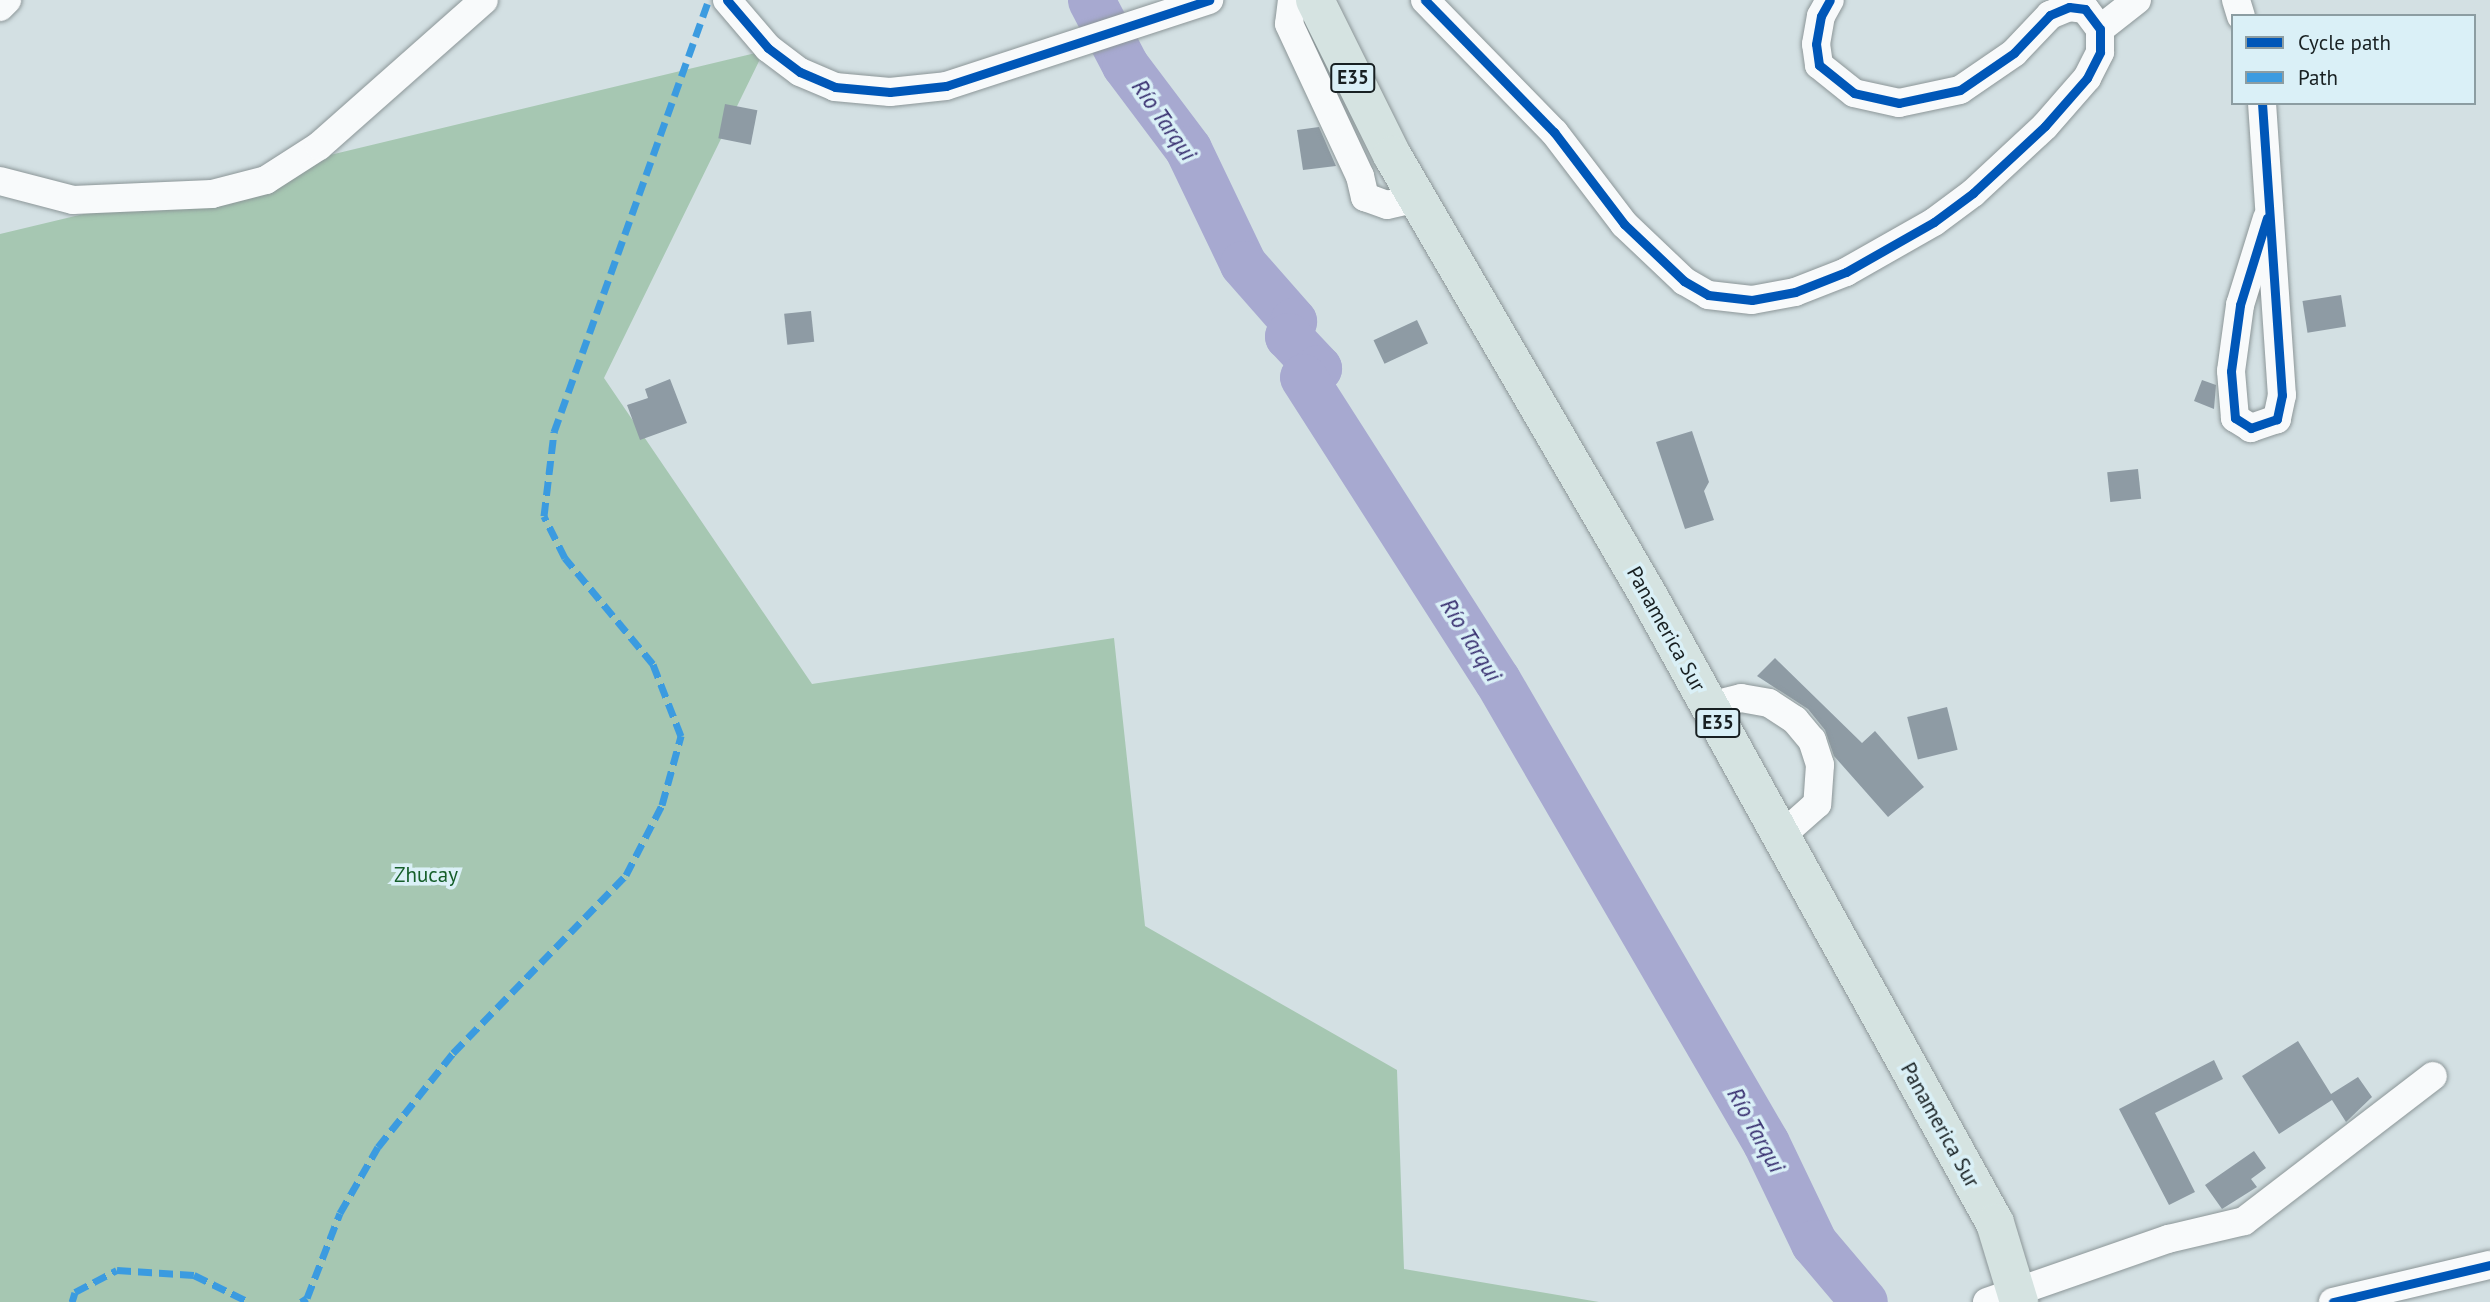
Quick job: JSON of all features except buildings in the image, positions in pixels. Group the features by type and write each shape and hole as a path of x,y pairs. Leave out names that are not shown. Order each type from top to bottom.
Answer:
{"highway":[{"name":"Panamerica Sur","path":"1315,0 1417,198 1709,706 1995,1223 2008,1299"}],"street":[{"path":"0,7 7,0"},
{"path":"0,181 73,200 212,194 266,180 320,146 484,0"},
{"path":"727,0 768,48 800,72 835,87 890,92 946,86 1072,48 1209,0"},
{"path":"1292,0 1289,24 1360,176 1365,197 1387,205 1417,198"},
{"path":"1425,0 1554,132 1624,224 1684,281 1708,295 1752,300 1794,292 1846,272 1934,222 1973,193 2045,126 2087,78 2100,52 2101,29 2085,9 2069,8 2050,15 2014,53 1960,90 1899,103 1854,93 1819,65 1816,44 1821,16 1830,0"},
{"path":"2101,29 2137,0"},
{"path":"2262,105 2267,218 2283,396 2277,419 2251,428 2235,418 2231,371 2240,305 2267,218"},
{"path":"1709,706 1741,698 1769,704 1795,720 1812,740 1820,765 1816,804 1781,836"},
{"path":"2008,1299 2168,1239 2244,1221 2433,1076"},
{"path":"2333,1302 2399,1295 2490,1265"}],"green space":[{"name":"Zhucay","path":"764,51 604,378 812,684 1114,638 1145,926 1397,1070 1404,1269 1599,1302 0,1302 0,234"}],"waterway":[{"name":"Río Tarqui","path":"1091,0 1125,65 1188,149 1243,264 1293,321 1288,336 1318,368 1303,377 1497,680 1766,1143 1814,1243 1864,1302"}],"marked path":[{"path":"301,1302 307,1298 340,1213 378,1147 453,1053 626,875 662,805 681,736 653,664 565,558 544,516 554,432 709,0"},
{"path":"72,1302 75,1292 117,1270 194,1275 249,1302"}],"cycle path":[{"path":"727,0 768,48 800,72 835,87 890,92 946,86 1209,0"},
{"path":"1425,0 1554,132 1624,224 1684,281 1708,295 1752,300 1795,292 1846,272 1934,222 1973,193 2045,126 2087,78 2100,52 2100,29 2085,9 2069,7 2050,15 2014,53 1960,90 1899,103 1854,93 1819,65 1816,44 1821,16 1830,0"},
{"path":"2262,105 2282,395 2277,419 2251,428 2235,418 2231,371 2240,305 2267,218"},
{"path":"2333,1302 2490,1265"}]}
